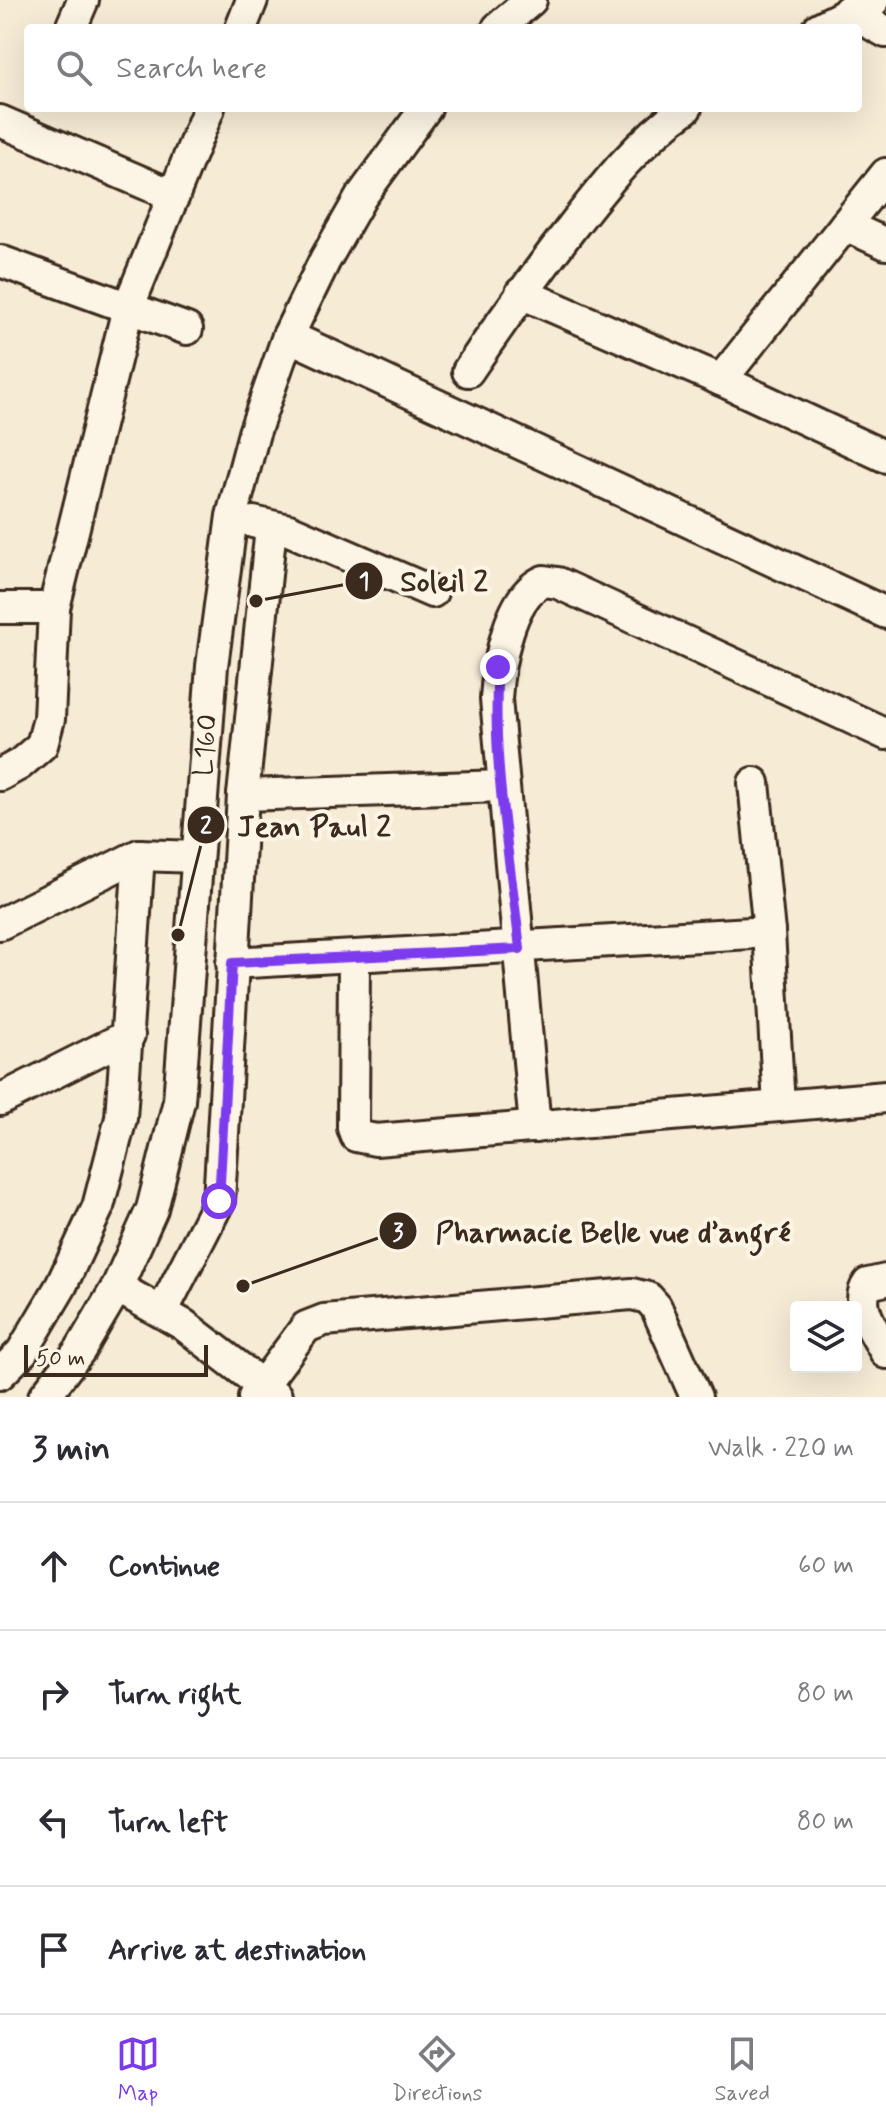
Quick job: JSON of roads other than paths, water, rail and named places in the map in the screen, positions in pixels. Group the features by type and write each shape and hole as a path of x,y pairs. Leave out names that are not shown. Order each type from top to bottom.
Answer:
{"street":[{"path":"73,24 83,0"},
{"path":"243,24 252,0"},
{"path":"503,24 531,0"},
{"path":"827,24 861,6 886,32"},
{"path":"0,775 20,764 42,745 49,719 54,608 128,308 207,112"},
{"name":"L160","path":"44,1397 80,1350 117,1287 152,1209 179,1101 212,666 232,516 254,433 288,336 325,260 361,197 423,112"},
{"path":"468,371 521,293 615,171 640,144 681,112"},
{"path":"20,121 174,196"},
{"path":"721,380 886,174"},
{"path":"845,225 886,244"},
{"path":"0,261 187,329"},
{"path":"521,293 721,380 886,457"},
{"path":"288,336 886,613"},
{"path":"232,516 289,530 432,592"},
{"path":"162,1312 219,1201 243,795 271,527"},
{"path":"535,1127 496,699 498,667 509,629 526,593 544,581 577,591 886,734"},
{"path":"0,608 54,608"},
{"path":"754,783 769,932 779,1106"},
{"path":"243,795 502,786"},
{"path":"0,1374 22,1352 61,1286 98,1207 121,1118 139,855"},
{"path":"0,924 139,855 197,857"},
{"path":"232,963 520,949 769,932"},
{"path":"354,958 352,1113 356,1136 376,1140 886,1097"},
{"path":"0,1100 129,1035"},
{"path":"886,1280 868,1284 862,1299 863,1308 886,1353"},
{"path":"117,1287 184,1325 265,1393 306,1327 324,1320 632,1294 648,1298 656,1307 696,1397"}],"place":[{"name":"Soleil 2","path":"256,601"},
{"name":"Jean Paul 2","path":"178,935"},
{"name":"Pharmacie Belle vue d’angré","path":"243,1286"}]}
